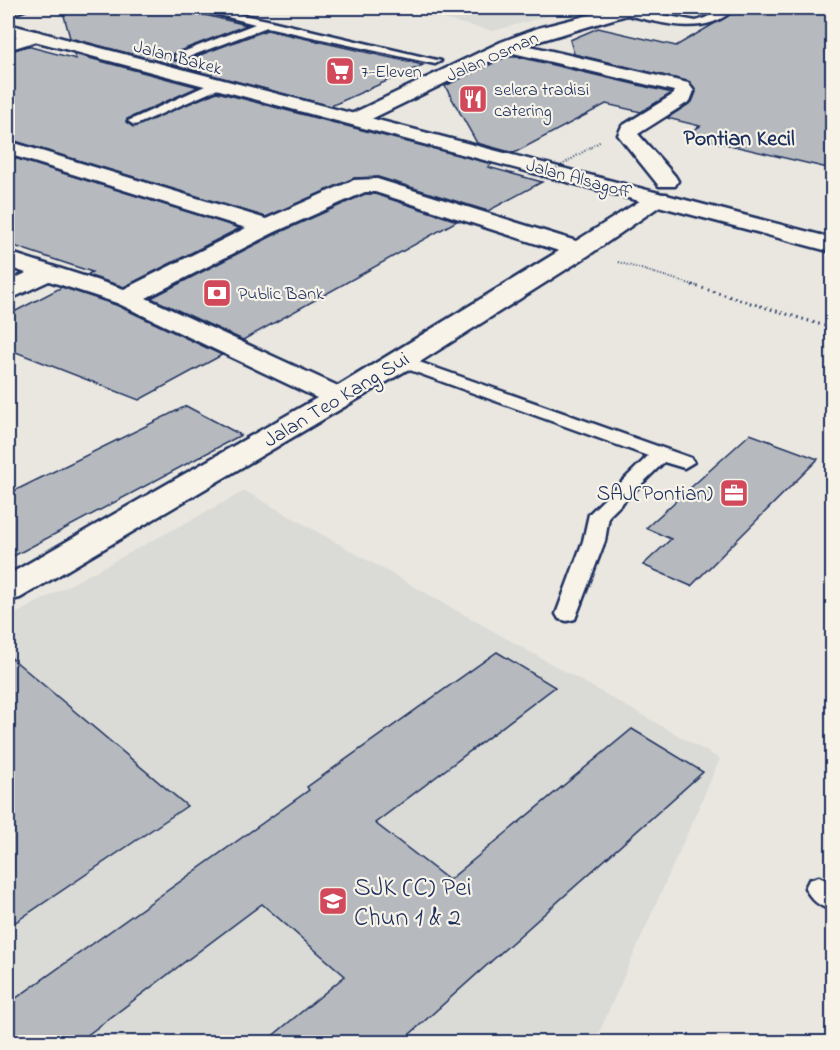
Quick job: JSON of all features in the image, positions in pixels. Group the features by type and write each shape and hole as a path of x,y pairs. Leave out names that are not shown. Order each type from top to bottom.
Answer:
{"main road":[{"name":"Jalan Osman","path":"407,74 500,35 596,8"},
{"name":"Jalan Osman","path":"380,108 507,46 544,32 629,9"},
{"name":"Jalan Bakek","path":"8,13 179,57 353,110"},
{"name":"Jalan Bakek","path":"15,35 325,111"},
{"path":"507,46 597,65 681,87 685,91 683,97 629,130 628,135 663,190"},
{"name":"Jalan Alsagoff","path":"325,111 380,108 663,190 832,245"},
{"name":"Jalan Alsagoff","path":"353,110 663,190 700,189"},
{"path":"11,150 267,227"},
{"path":"126,298 267,227 362,185 369,185 580,250"},
{"name":"Jalan Teo Kang Sui","path":"8,590 402,361 580,250 663,190"},
{"path":"8,259 126,298 339,398"},
{"path":"8,292 47,272"}],"lane":[{"path":"8,13 25,8"},
{"path":"197,8 435,61"},
{"path":"629,9 696,24 708,22 730,8"},
{"path":"179,57 267,23"},
{"path":"134,121 216,85"},
{"path":"402,361 684,462"},
{"path":"567,614 580,574 594,542 599,514 661,454"}],"path":[{"path":"541,178 591,147"},
{"path":"580,250 832,328"}],"shaded area":[{"path":"395,8 577,8 493,31"},
{"name":"SJK (C) Pei Chun 1 & 2","path":"245,491 720,759 595,1042 8,1042 8,618"}],"building":[{"path":"62,8 175,8 247,25 174,53 175,61 184,61 267,30 423,65 331,106 70,38"},
{"path":"741,8 832,8 832,169 686,135 700,126 667,118 692,102 696,92 690,82 574,54 570,40 598,28 676,46"},
{"path":"27,46 76,59 74,54 198,87 127,119 126,122 133,127 217,92 492,164 488,167 542,182 488,211 378,177 354,178 266,217 8,139 8,52"},
{"path":"506,57 519,57 672,93 641,112 606,104 514,153 477,143 445,86"},
{"path":"8,156 240,228 124,287 87,275 92,272 8,244"},
{"path":"365,194 375,194 457,221 243,340 151,298 276,234"},
{"path":"62,287 116,305 222,355 139,400 8,349 8,315"},
{"path":"186,406 241,435 8,559 8,494"},
{"name":"SAJ(Pontian)","path":"750,434 818,459 691,586 643,565 671,539 646,528"},
{"path":"497,652 555,687 375,823 449,880 632,729 703,772 401,1042 265,1042 345,976 262,904 78,1042 8,1042 8,1004 309,790 307,787"},
{"path":"8,655 187,806 8,927"}],"place":[{"name":"7-Eleven","path":"340,71"},
{"name":"selera tradisi catering","path":"473,99"},
{"name":"Public Bank","path":"217,293"},
{"name":"SAJ(Pontian)","path":"734,493"},
{"name":"SJK (C) Pei Chun 1 & 2","path":"333,901"}],"district":[{"name":"Pontian Kecil","path":"739,137"}]}
